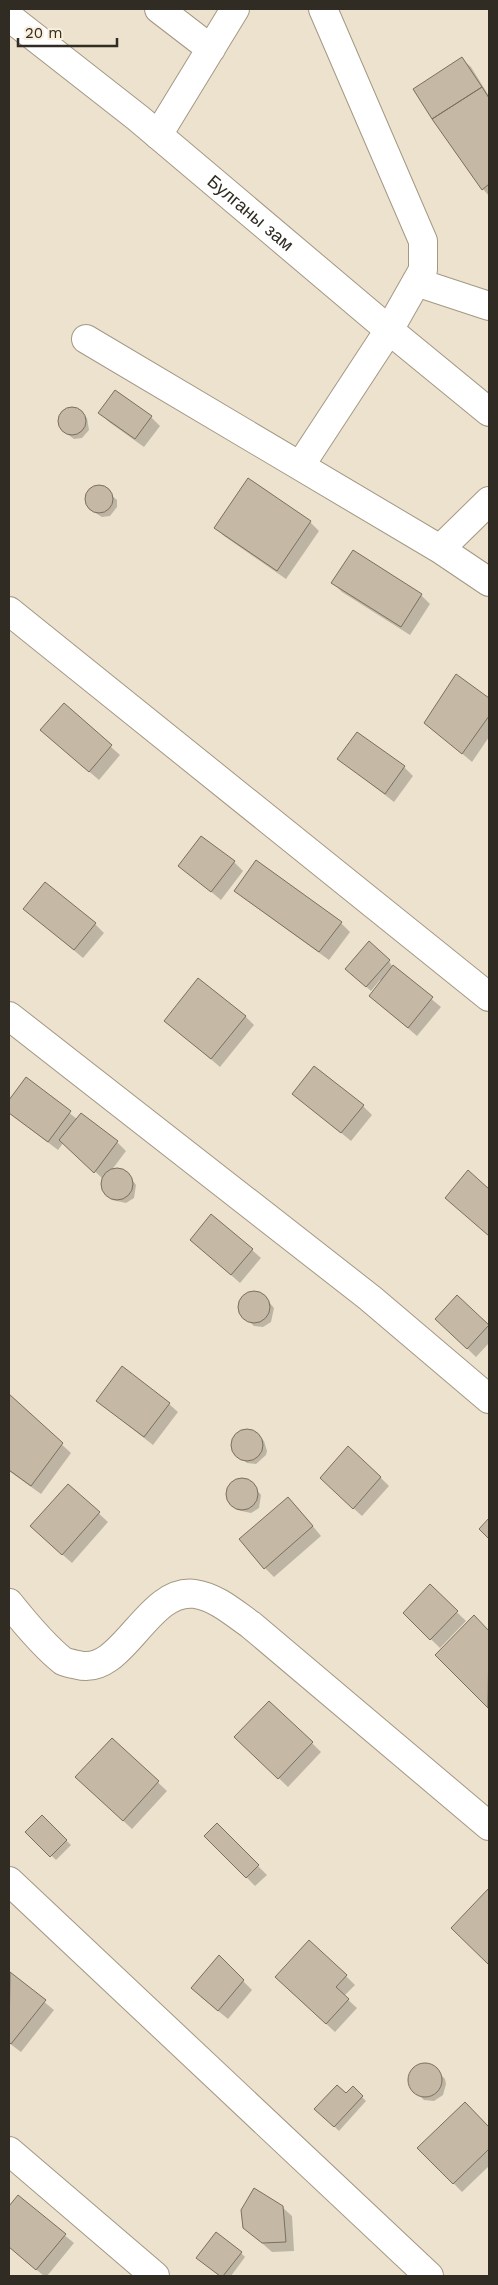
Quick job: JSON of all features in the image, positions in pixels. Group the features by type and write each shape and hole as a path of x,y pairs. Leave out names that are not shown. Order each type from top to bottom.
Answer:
{"main road":[{"path":"159,9 210,49"},
{"path":"158,135 235,9"},
{"path":"300,466 389,330 423,270 423,240 322,9"},
{"name":"Булганы зам","path":"9,17 158,135 489,412"},
{"path":"416,282 489,306"},
{"path":"86,339 440,549 489,582"},
{"path":"440,549 489,501"},
{"path":"9,611 489,997"},
{"path":"9,1016 370,1298 489,1399"},
{"path":"9,1603 32,1630 65,1662 86,1667 108,1658 167,1599 193,1593 215,1600 251,1625 489,1826"},
{"path":"9,1881 429,2276"},
{"path":"9,2151 155,2276"}],"building":[{"path":"462,57 482,87 432,119 413,89"},
{"path":"482,87 489,98 489,184 482,190 432,119"},
{"path":"115,390 152,416 135,439 98,413"},
{"path":"72,407 82,411 86,421 82,431 72,435 62,431 58,421 62,411"},
{"path":"248,478 311,521 277,571 214,528"},
{"path":"99,485 109,489 113,499 109,509 99,513 89,509 85,499 89,489"},
{"path":"353,550 422,594 401,627 331,583"},
{"path":"456,674 489,698 489,716 462,754 424,723"},
{"path":"64,703 112,745 89,772 40,730"},
{"path":"357,732 405,766 385,794 337,759"},
{"path":"201,836 235,861 211,892 178,866"},
{"path":"256,860 342,922 319,952 234,891"},
{"path":"45,882 96,923 74,950 23,909"},
{"path":"369,941 390,960 366,987 345,969"},
{"path":"393,965 433,997 408,1028 369,996"},
{"path":"198,978 246,1016 211,1059 164,1021"},
{"path":"314,1066 364,1105 341,1133 292,1094"},
{"path":"26,1077 71,1111 48,1142 9,1113 9,1100"},
{"path":"81,1113 118,1141 94,1173 59,1140"},
{"path":"117,1168 123,1169 128,1173 132,1178 132,1190 128,1195 123,1199 117,1200 111,1199 106,1195 102,1190 101,1184 102,1178 106,1173 111,1169"},
{"path":"468,1170 489,1189 489,1236 445,1198"},
{"path":"211,1214 253,1249 231,1275 190,1240"},
{"path":"254,1291 260,1292 265,1296 269,1301 269,1313 265,1318 260,1322 254,1323 248,1322 243,1318 239,1313 238,1307 239,1301 243,1296 248,1292"},
{"path":"457,1295 489,1325 467,1349 435,1319"},
{"path":"122,1366 170,1403 144,1437 96,1401"},
{"path":"9,1394 63,1443 31,1486 9,1470"},
{"path":"247,1429 258,1434 263,1445 258,1456 247,1461 236,1456 231,1445 236,1434"},
{"path":"348,1446 381,1477 353,1509 320,1478"},
{"path":"242,1478 248,1479 253,1483 257,1488 257,1500 253,1505 248,1509 242,1510 236,1509 231,1505 227,1500 226,1494 227,1488 231,1483 236,1479"},
{"path":"68,1484 100,1512 62,1555 30,1526"},
{"path":"288,1497 313,1526 264,1569 239,1539"},
{"path":"489,1518 489,1539 479,1529"},
{"path":"430,1584 458,1611 430,1640 403,1613"},
{"path":"474,1615 489,1631 488,1708 435,1655"},
{"path":"269,1701 313,1742 278,1779 234,1737"},
{"path":"112,1738 159,1781 123,1821 75,1777"},
{"path":"42,1815 67,1840 50,1857 25,1832"},
{"path":"217,1823 259,1865 246,1878 204,1836"},
{"path":"489,1888 489,1965 451,1928"},
{"path":"309,1940 347,1975 336,1987 349,1999 326,2024 275,1977"},
{"path":"219,1955 244,1980 218,2011 191,1988"},
{"path":"10,1972 46,2000 11,2044 9,2042"},
{"path":"425,2063 432,2064 437,2068 441,2073 441,2087 437,2092 432,2096 425,2097 418,2096 413,2092 409,2087 408,2080 409,2073 413,2068 418,2064"},
{"path":"337,2085 346,2093 353,2086 363,2096 334,2127 314,2109"},
{"path":"465,2102 489,2127 489,2149 453,2184 417,2148"},
{"path":"254,2188 283,2206 286,2242 262,2243 243,2228 241,2210"},
{"path":"18,2195 66,2234 36,2270 9,2247 9,2206"},
{"path":"216,2232 242,2252 223,2276 220,2276 196,2258"}]}
